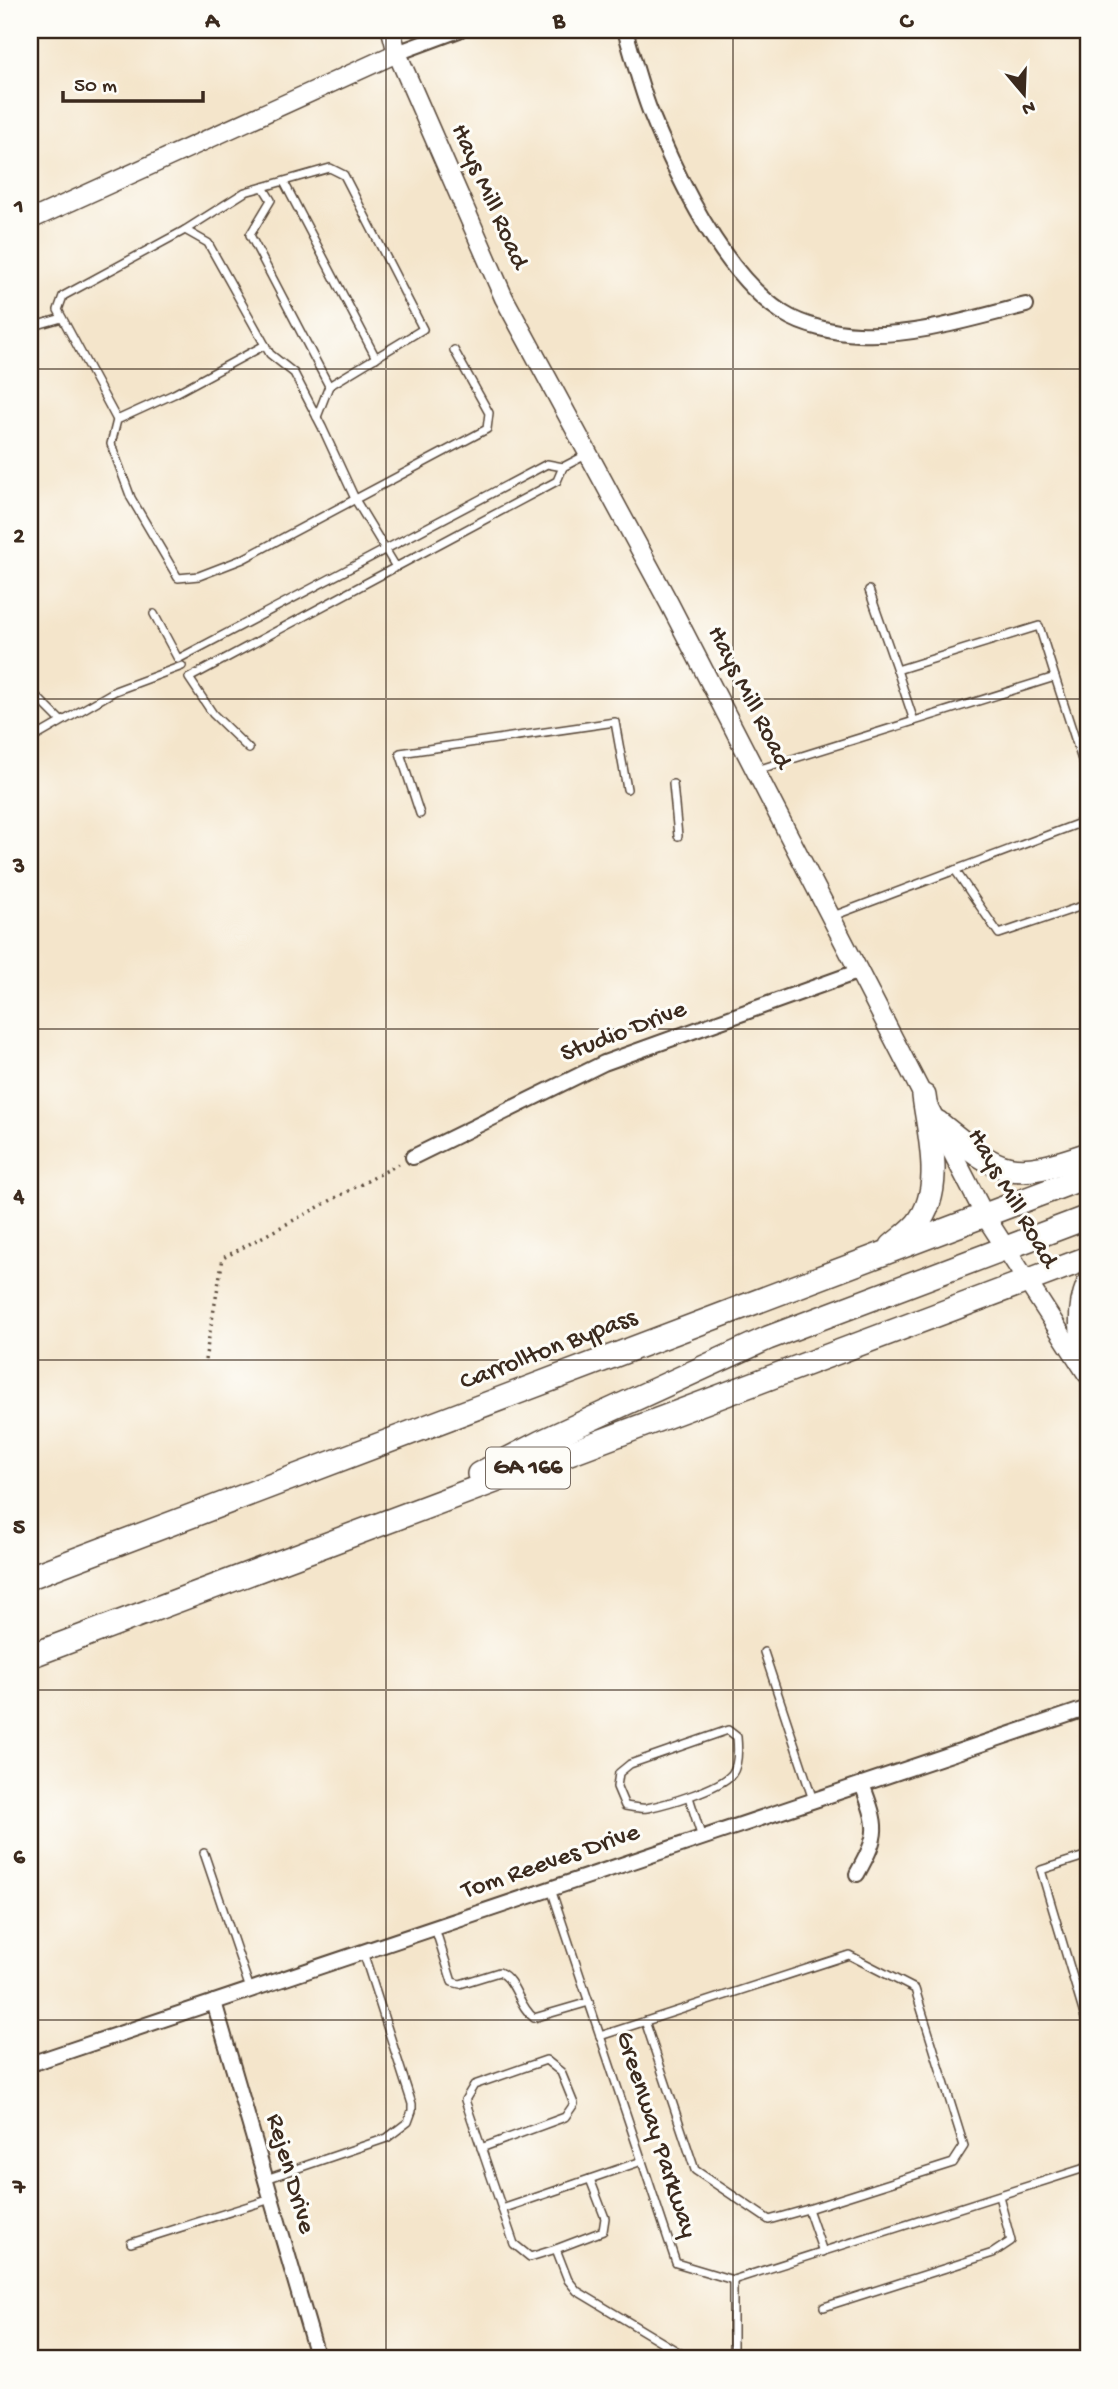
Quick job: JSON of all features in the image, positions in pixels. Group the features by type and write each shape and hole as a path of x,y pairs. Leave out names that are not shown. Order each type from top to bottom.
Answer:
{"main road":[{"path":"883,1255 918,1223 933,1184 924,1096"},
{"path":"937,1122 991,1164 1006,1169 1024,1172 1054,1166 1088,1154"},
{"name":"Carrollton Bypass","path":"30,1577 1088,1177"},
{"path":"390,1521 541,1442 755,1344 1088,1217"},
{"name":"GA 166","path":"30,1656 1088,1258"},
{"path":"1088,1285 1082,1300 1080,1322 1088,1370"}],"street":[{"name":"Hays Mill Road","path":"391,30 397,53 503,298 670,603 985,1216 1088,1376"},
{"path":"30,220 397,53 459,30"},
{"path":"625,30 650,110 688,192 719,246 748,284 784,313 818,327 858,334 898,333 954,323 1026,304"},
{"name":"Studio Drive","path":"413,1157 604,1063 860,971"},
{"name":"Tom Reeves Drive","path":"30,2064 1088,1708"},
{"path":"857,1874 874,1839 876,1824 862,1784"},
{"name":"Rejen Drive","path":"214,2002 318,2359"}],"lane":[{"path":"317,417 329,386 423,329 344,175 330,168 245,192 185,230 63,296 58,310 117,420 111,444 131,498 178,578 200,576 243,559 487,429 489,413 454,350"},
{"path":"284,182 376,358"},
{"path":"263,187 271,200 250,234 329,386"},
{"path":"185,230 208,243 270,354 294,373 356,501 396,567"},
{"path":"30,327 62,318"},
{"path":"117,420 174,394 265,345"},
{"path":"30,740 114,691 180,663 385,548 547,464 563,467 588,454"},
{"path":"189,678 557,481 563,467"},
{"path":"869,590 914,721"},
{"path":"153,614 212,714 249,749"},
{"path":"897,670 1039,626 1083,760"},
{"path":"757,770 1055,677"},
{"path":"30,690 61,721"},
{"path":"420,814 400,752 615,722 627,789"},
{"path":"673,784 678,836"},
{"path":"832,917 1088,820"},
{"path":"955,870 999,934 1088,904"},
{"path":"764,1652 813,1800"},
{"path":"729,1730 737,1737 738,1752 734,1772 723,1781 689,1797 644,1808 625,1806 617,1787 619,1773 630,1764 729,1730"},
{"path":"689,1797 702,1838"},
{"path":"204,1853 250,1990"},
{"path":"1088,1855 1041,1870 1088,2028"},
{"name":"Greenway Parkway","path":"551,1889 676,2263 733,2280"},
{"path":"435,1928 452,1982 460,1984 499,1972 506,1975 526,2012 534,2018 589,2002"},
{"path":"265,2179 387,2138 408,2122 412,2104 363,1952"},
{"path":"600,2036 645,2021 849,1955 915,1989 964,2146 953,2163 769,2220 695,2170 645,2021"},
{"path":"481,2148 565,2117 573,2104 561,2072 546,2060 474,2085 465,2100 481,2148 514,2244 530,2257 603,2231 605,2218 590,2179"},
{"path":"502,2209 642,2161"},
{"path":"731,2359 733,2280 1088,2167"},
{"path":"824,2307 993,2253 1011,2241 999,2196"},
{"path":"131,2243 271,2199"},
{"path":"808,2209 823,2252"},
{"path":"556,2249 568,2280 577,2291 690,2359"}],"path":[{"path":"205,1360 223,1258 413,1157"}]}
